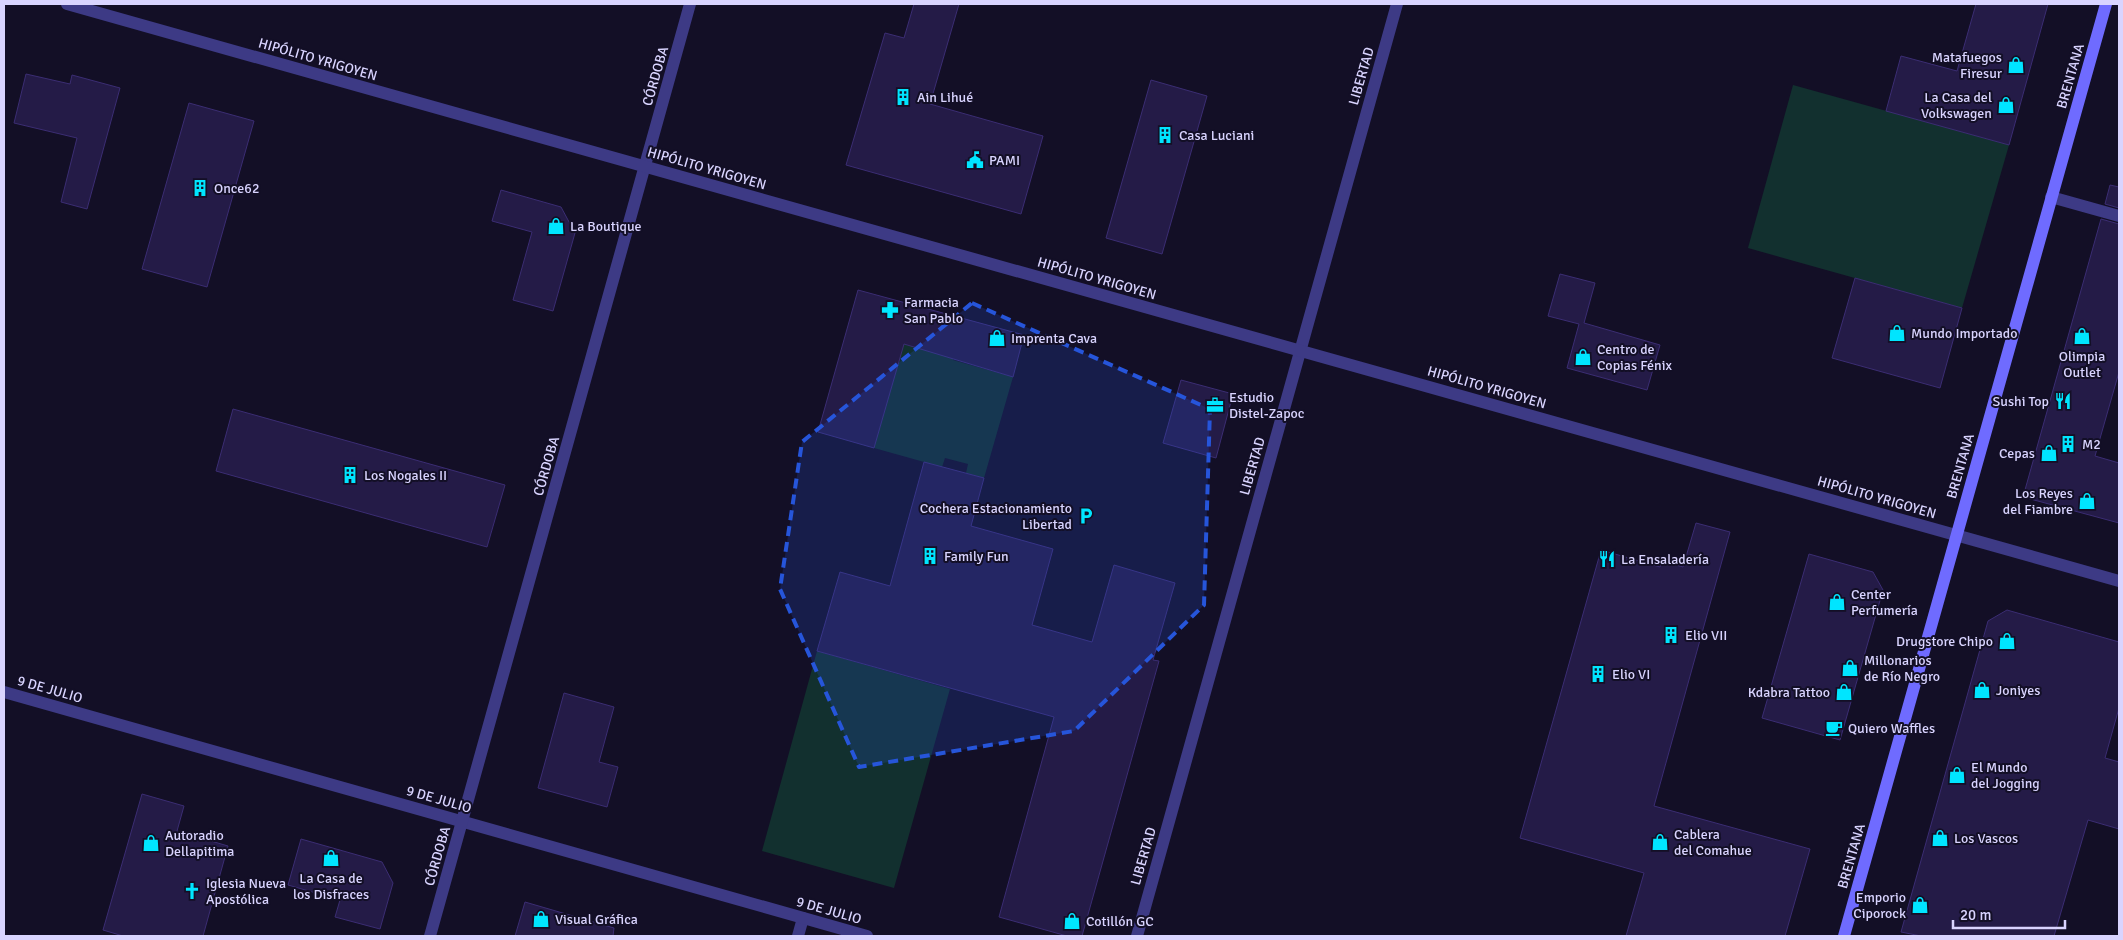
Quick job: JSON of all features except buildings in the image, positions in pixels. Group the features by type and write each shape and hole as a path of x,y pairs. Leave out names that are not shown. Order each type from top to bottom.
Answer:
{"main road":[{"name":"BRENTANA","path":"1844,936 2106,4"}],"street":[{"name":"HIPÓLITO YRIGOYEN","path":"67,4 2119,581"},
{"name":"CÓRDOBA","path":"430,936 690,4"},
{"name":"LIBERTAD","path":"1137,936 1397,4"},
{"path":"2051,197 2119,216"},
{"name":"9 DE JULIO","path":"4,692 867,936"},
{"path":"798,936 803,918"}],"highlighted area":[{"path":"972,303 1210,409 1204,605 1074,731 859,767 780,589 802,442"}],"green space":[{"path":"1793,85 2009,145 1962,308 1748,248"},
{"path":"914,305 965,319 953,360 1013,377 984,478 966,473 968,464 945,458 942,467 874,448"},
{"path":"817,651 950,689 894,888 762,851"}],"place":[{"name":"Matafuegos Firesur","path":"2016,65"},
{"name":"Ain Lihué","path":"903,97"},
{"name":"La Casa del Volkswagen","path":"2006,105"},
{"name":"Casa Luciani","path":"1165,135"},
{"name":"PAMI","path":"975,160"},
{"name":"Once62","path":"200,188"},
{"name":"La Boutique","path":"556,226"},
{"name":"Farmacia San Pablo","path":"890,310"},
{"name":"Mundo Importado","path":"1897,333"},
{"name":"Olimpia Outlet","path":"2082,336"},
{"name":"Imprenta Cava","path":"997,338"},
{"name":"Centro de Copias Fénix","path":"1583,357"},
{"name":"Sushi Top","path":"2063,401"},
{"name":"Estudio Distel-Zapoc","path":"1215,405"},
{"name":"M2","path":"2068,444"},
{"name":"Cepas","path":"2049,453"},
{"name":"Los Nogales II","path":"350,475"},
{"name":"Los Reyes del Fiambre","path":"2087,501"},
{"name":"Cochera Estacionamiento Libertad","path":"1086,516"},
{"name":"Family Fun","path":"930,556"},
{"name":"La Ensaladería","path":"1607,559"},
{"name":"Center Perfumería","path":"1837,602"},
{"name":"Elio VII","path":"1671,635"},
{"name":"Drugstore Chipo","path":"2007,641"},
{"name":"Millonarios de Río Negro","path":"1850,668"},
{"name":"Elio VI","path":"1598,674"},
{"name":"Joniyes","path":"1982,690"},
{"name":"Kdabra Tattoo","path":"1844,692"},
{"name":"Quiero Waffles","path":"1834,728"},
{"name":"El Mundo del Jogging","path":"1957,775"},
{"name":"Los Vascos","path":"1940,838"},
{"name":"Cablera del Comahue","path":"1660,842"},
{"name":"Autoradio Dellapitima","path":"151,843"},
{"name":"La Casa de los Disfraces","path":"331,858"},
{"name":"Iglesia Nueva Apostólica","path":"192,891"},
{"name":"Emporio Ciporock","path":"1920,905"},
{"name":"Visual Gráfica","path":"541,919"},
{"name":"Cotillón GC","path":"1072,921"}]}
